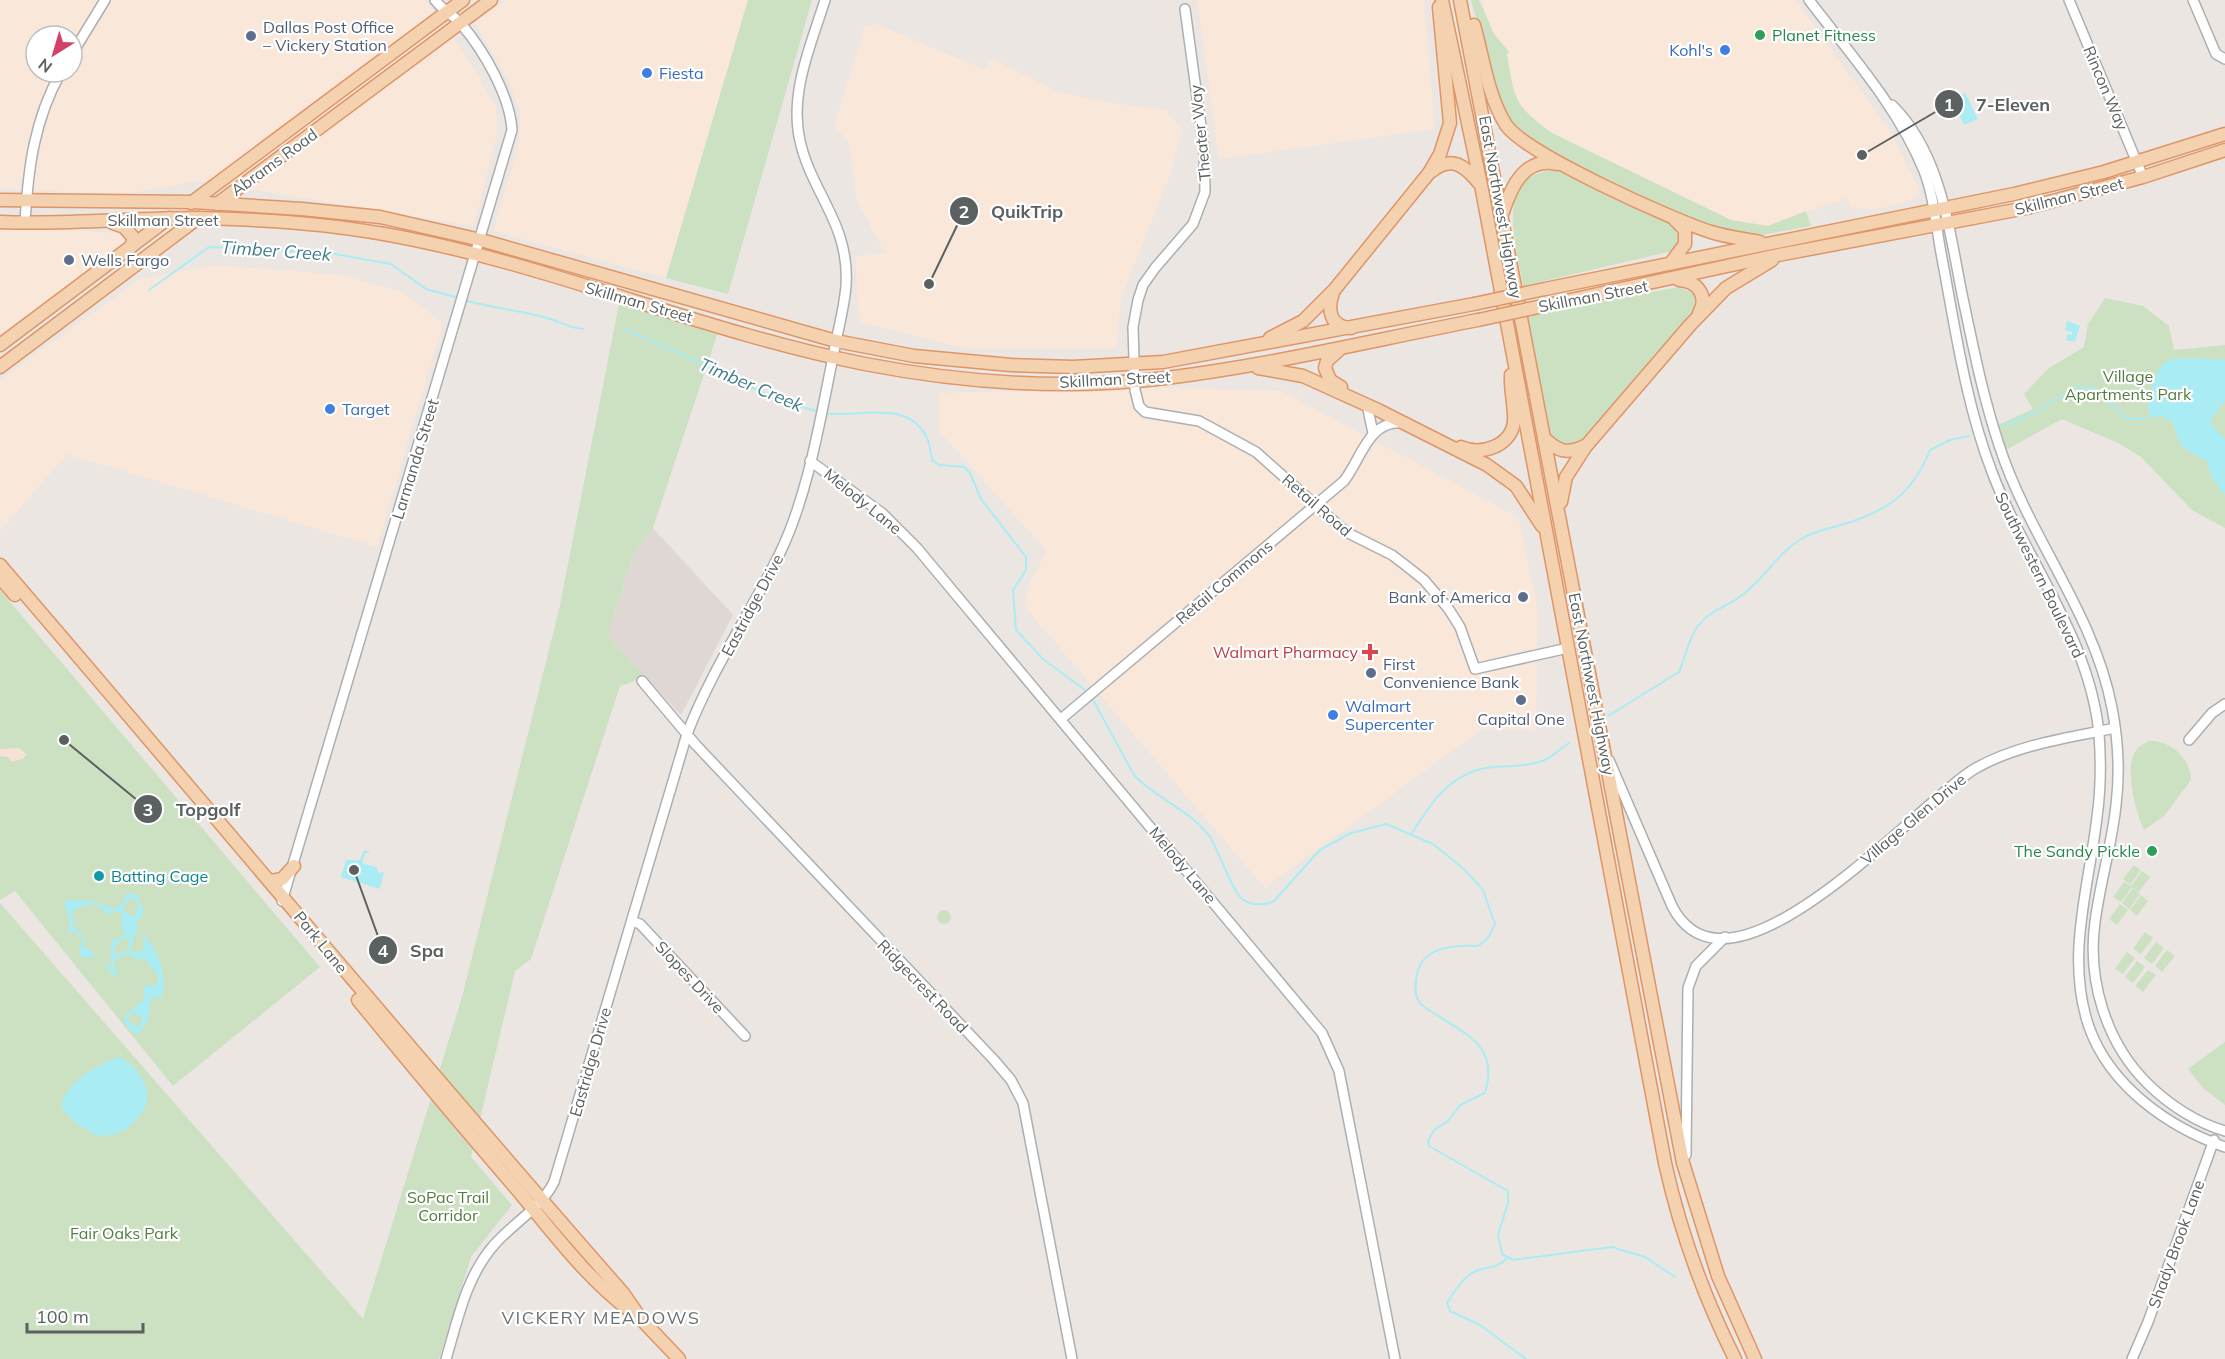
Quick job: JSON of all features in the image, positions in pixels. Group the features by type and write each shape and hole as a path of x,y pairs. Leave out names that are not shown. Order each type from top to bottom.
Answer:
{"main road":[{"name":"Abrams Road","path":"0,366 491,0"},
{"path":"1429,173 1448,135 1450,123 1441,0"},
{"name":"East Northwest Highway","path":"1441,0 1481,185 1670,1186 1695,1267 1718,1327 1735,1359"},
{"path":"1461,0 1470,13 1494,97 1507,125 1518,138 1575,171 1674,219 1712,233 1767,244"},
{"name":"East Northwest Highway","path":"1461,0 1683,1163 1718,1276 1755,1359"},
{"name":"Abrams Road","path":"0,345 454,5"},
{"path":"321,106 332,120"},
{"name":"Skillman Street","path":"0,222 66,224 106,220 198,218 342,228 386,234 476,255 833,357 932,375 1010,381 1135,381 1238,367 1342,347 1675,279 1778,255 1826,247 2138,162 2225,134"},
{"name":"Skillman Street","path":"0,200 218,203 380,217 481,240 836,341 914,356 1011,365 1135,364 1237,350 1354,328 1821,233 2026,208 2143,177 2225,150"},
{"path":"1237,350 1292,328 1312,313 1335,289 1429,173 1439,165 1453,162 1466,168 1481,185"},
{"path":"1502,216 1510,190 1529,169 1550,162 1575,171"},
{"path":"1670,264 1685,244 1686,239 1685,230 1674,219"},
{"path":"106,220 131,231 134,238 131,247"},
{"path":"1821,233 1826,247"},
{"path":"1559,511 1563,484 1586,446 1691,324 1726,288 1778,255"},
{"path":"1675,279 1693,283 1702,294 1701,309 1691,324"},
{"path":"1335,289 1329,304 1331,317 1341,327 1354,328"},
{"path":"17,333 27,346"},
{"path":"1342,347 1325,364 1330,380 1468,450 1490,450 1507,436 1514,424 1510,387 1513,358"},
{"path":"1010,381 1011,365"},
{"path":"1238,367 1270,369 1303,376 1476,459 1511,482 1546,532"},
{"path":"1544,438 1554,448 1567,452 1586,446"},
{"name":"Park Lane","path":"0,565 271,881 283,900"},
{"name":"Park Lane","path":"0,578 283,900 362,999 616,1301 641,1319 679,1359"},
{"path":"1568,648 1575,647 1579,653 1585,682 1593,690"},
{"path":"271,881 282,879 294,866"},
{"path":"1650,1083 1657,1085 1660,1089 1669,1128 1680,1146"}],"street":[{"path":"84,34 105,0"},
{"name":"Larmanda Street","path":"283,900 508,148 511,118 501,88 460,22 454,5 435,0"},
{"name":"Eastridge Drive","path":"446,1359 469,1286 477,1269 495,1244 549,1194 558,1171 687,734 713,677 785,541 810,460 833,357 846,283 843,246 838,226 802,151 797,127 801,79 825,0"},
{"name":"Southwestern Boulevard","path":"1809,0 1881,95 1910,126 1923,147 1934,172 1962,363 1974,418 2009,514 2070,633 2091,690 2098,732 2100,795 2078,952 2077,969 2084,1008 2101,1051 2132,1090 2170,1121 2225,1147"},
{"name":"Rincon Way","path":"2069,0 2143,177"},
{"path":"2193,0 2216,54 2225,59"},
{"name":"Theater Way","path":"1145,412 1136,399 1133,327 1143,285 1192,224 1205,192 1204,148 1185,9"},
{"path":"25,223 26,201 38,124 54,84"},
{"name":"Southwestern Boulevard","path":"1940,217 2005,464 2082,616 2102,667 2115,729 2117,802 2095,925 2095,956 2101,1005 2115,1041 2136,1072 2171,1102 2222,1130"},
{"path":"1962,363 1976,360"},
{"path":"1367,405 1372,433 1386,424 1404,423"},
{"name":"Retail Road","path":"1145,412 1192,419 1256,452 1346,532 1392,555 1424,580 1460,627 1475,669 1568,648"},
{"name":"Retail Commons","path":"1061,719 1316,505 1353,469 1372,433"},
{"name":"Melody Lane","path":"810,460 858,494 901,531 1314,1021 1329,1044 1339,1071 1395,1359"},
{"path":"1991,469 2005,464"},
{"name":"Ridgecrest Road","path":"642,681 687,734 988,1054 1020,1092 1043,1200 1072,1359"},
{"path":"2189,740 2212,713 2225,704"},
{"name":"Village Glen Drive","path":"1603,746 1677,916 1684,926 1696,934 1738,937 1782,920 1815,900 1950,786 1977,767 2033,744 2115,729"},
{"name":"Slopes Drive","path":"632,921 640,924 745,1036"},
{"path":"1683,1163 1686,1155 1688,988 1696,966 1725,937"},
{"name":"Shady Brook Lane","path":"2132,1359 2148,1322 2213,1143 2222,1130"}],"shaded area":[{"path":"0,0 425,0 455,39 496,106 498,131 474,226 199,181 126,194 0,189"},
{"path":"506,0 748,0 666,278 493,231 518,148 520,112 510,84 475,23"},
{"path":"1197,0 1424,0 1435,129 1219,159"},
{"path":"1482,0 1795,0 1889,129 1919,190 1911,200 1874,210 1851,207 1846,198 1768,226 1731,220 1552,133 1529,117 1511,95"},
{"path":"877,24 985,70 990,58 1057,91 1105,102 1165,110 1183,129 1170,175 1121,298 1117,344 1112,349 966,349 860,322 855,257 885,253 857,201 849,142 834,126 865,27"},
{"path":"0,227 119,233 126,246 0,337"},
{"path":"216,265 342,275 402,292 443,323 377,547 67,454 0,531 0,380 140,279"},
{"path":"1162,388 1281,391 1518,517 1538,611 1536,731 1482,729 1265,888 1024,606 1029,584 1047,551 939,431 939,393"},
{"path":"653,528 733,615 681,715 608,636 633,555"}],"green space":[{"path":"748,0 812,0 728,294 666,278"},
{"path":"1471,0 1479,0 1494,34 1509,52 1507,54 1512,81 1518,100 1539,124 1552,133 1731,220 1768,226 1806,211 1811,226 1762,235 1729,233 1695,225 1544,151 1516,131 1501,107"},
{"path":"1555,170 1587,181 1670,223 1680,234 1679,244 1672,251 1523,286 1514,233 1515,198 1522,184 1535,175"},
{"path":"1679,287 1694,294 1697,304 1693,314 1581,444 1566,450 1550,436 1528,316"},
{"name":"Village Apartments Park","path":"2105,298 2143,306 2169,326 2174,350 2225,345 2225,528 2192,510 2141,457 2118,443 2062,419 2004,451 1996,426 2033,409 2024,394 2049,368 2084,347 2088,324"},
{"path":"619,304 718,332 653,528 633,555 608,636 646,677 620,686 531,959 515,971 471,1157 512,1205 471,1257 439,1359 0,1359 0,903 363,1319 462,997 559,610"},
{"path":"0,590 320,967 173,1086 15,891 0,900"},
{"path":"2149,741 2157,741 2178,752 2187,764 2191,780 2164,816 2144,830 2135,803 2131,770 2135,752"},
{"path":"2134,865 2141,870 2130,885 2123,879"},
{"path":"2142,871 2150,877 2139,892 2132,887 2121,902 2113,897 2124,882 2131,886"},
{"path":"2133,888 2140,894 2129,909 2122,903"},
{"path":"2141,895 2148,901 2137,916 2130,910"},
{"path":"2120,904 2128,910 2117,925 2109,919"},
{"path":"944,910 949,912 951,917 949,922 944,924 939,922 937,917 939,912"},
{"path":"2145,932 2153,938 2141,954 2133,949"},
{"path":"2156,942 2164,948 2152,964 2144,958"},
{"path":"2167,950 2175,956 2162,972 2155,966"},
{"path":"2127,952 2135,958 2123,974 2115,969"},
{"path":"2137,961 2145,967 2133,983 2125,977"},
{"path":"2148,970 2156,975 2143,992 2135,986"},
{"path":"2225,1042 2225,1105 2203,1088 2188,1069"}],"sand":[{"path":"19,748 26,754 24,758 12,762 8,757 0,756 0,749"}],"water":[{"path":"1965,93 1978,119 1964,125 1952,100"},
{"path":"2067,321 2080,326 2075,342 2066,340 2067,334 2072,335 2072,332 2065,330"},
{"path":"2172,359 2225,360 2225,400 2210,422 2225,439 2225,496 2210,474 2207,461 2182,447 2171,420 2161,416 2153,418 2148,409 2156,374 2164,363"},
{"path":"364,850 370,852 365,854 362,863 376,867 379,873 384,872 380,889 341,877 346,860 360,860"},
{"path":"126,894 136,894 144,912 135,925 138,924 138,927 131,949 136,953 143,951 145,941 141,932 157,954 164,982 161,999 156,996 149,1002 150,1011 147,1020 143,1029 136,1035 125,1024 124,1017 145,998 143,985 156,986 159,976 145,959 132,958 129,953 115,960 113,965 119,974 116,976 108,971 110,970 103,963 111,966 111,941 125,935 121,925 122,913 114,911 107,915 94,905 80,907 71,912 75,921 72,926 85,937 83,945 97,956 82,958 79,949 83,937 72,931 67,936 70,923 64,903 67,900 91,901 114,909 121,905","holes":["129,898 134,899 138,905 136,915 129,915 123,908","131,935 128,941 129,950 113,956 117,943","136,1013 142,1018 140,1028 128,1021 129,1015"]},
{"path":"117,1057 134,1067 145,1084 146,1106 138,1118 126,1129 99,1137 75,1123 61,1108 69,1090 82,1076"}],"waterway":[{"name":"Timber Creek","path":"149,290 209,247 329,253 391,264 426,289 459,298"},
{"name":"Timber Creek","path":"464,300 537,315 583,329"},
{"name":"Timber Creek","path":"623,329 769,395 819,412"},
{"path":"2004,426 2036,412 2075,387 2094,388 2127,419 2144,419 2151,415"},
{"name":"Timber Creek","path":"824,413 880,412 907,418 918,425 927,438 933,461 939,465 964,467 970,473 981,499 1026,557 1026,570 1013,590 1016,630 1043,659 1089,693"},
{"path":"1608,716 1679,672 1691,637 1702,621 1747,591 1792,545 1811,534 1860,519 1886,506 1907,489 1916,478 1930,450 1950,440 1969,436"},
{"name":"Timber Creek","path":"1092,698 1134,775 1202,828 1214,843 1238,895 1249,903 1273,902 1320,850 1351,833 1386,824 1433,844 1464,869 1483,890 1495,924 1488,938 1478,946 1457,946 1438,950 1429,955 1418,970 1416,992 1418,1001 1423,1006 1478,1044 1488,1064 1488,1077 1485,1093 1460,1105 1448,1121 1434,1130 1428,1141 1429,1146 1508,1191 1508,1203 1498,1235 1502,1254 1513,1260 1612,1247 1645,1257 1675,1277"},
{"path":"1412,833 1442,792 1462,777 1486,768 1521,766 1542,761 1569,743"},
{"path":"1507,1258 1496,1266 1472,1273 1447,1303 1450,1311 1480,1325 1526,1359"}],"place":[{"name":"Planet Fitness","path":"1760,35"},
{"name":"Dallas Post Office – Vickery Station","path":"251,36"},
{"name":"Kohl's","path":"1725,50"},
{"name":"Fiesta","path":"647,73"},
{"name":"7-Eleven","path":"1862,155"},
{"name":"Wells Fargo","path":"69,260"},
{"name":"QuikTrip","path":"929,284"},
{"name":"Target","path":"330,409"},
{"name":"Bank of America","path":"1523,597"},
{"name":"Walmart Pharmacy","path":"1370,652"},
{"name":"First Convenience Bank","path":"1371,673"},
{"name":"Capital One","path":"1521,700"},
{"name":"Walmart Supercenter","path":"1333,715"},
{"name":"Topgolf","path":"64,740"},
{"name":"The Sandy Pickle","path":"2152,851"},
{"name":"Spa","path":"354,870"},
{"name":"Batting Cage","path":"99,876"}],"district":[{"name":"VICKERY MEADOWS","path":"601,1318"}],"park label":[{"name":"SoPac Trail Corridor","path":"448,1206"},
{"name":"Fair Oaks Park","path":"124,1233"}]}
